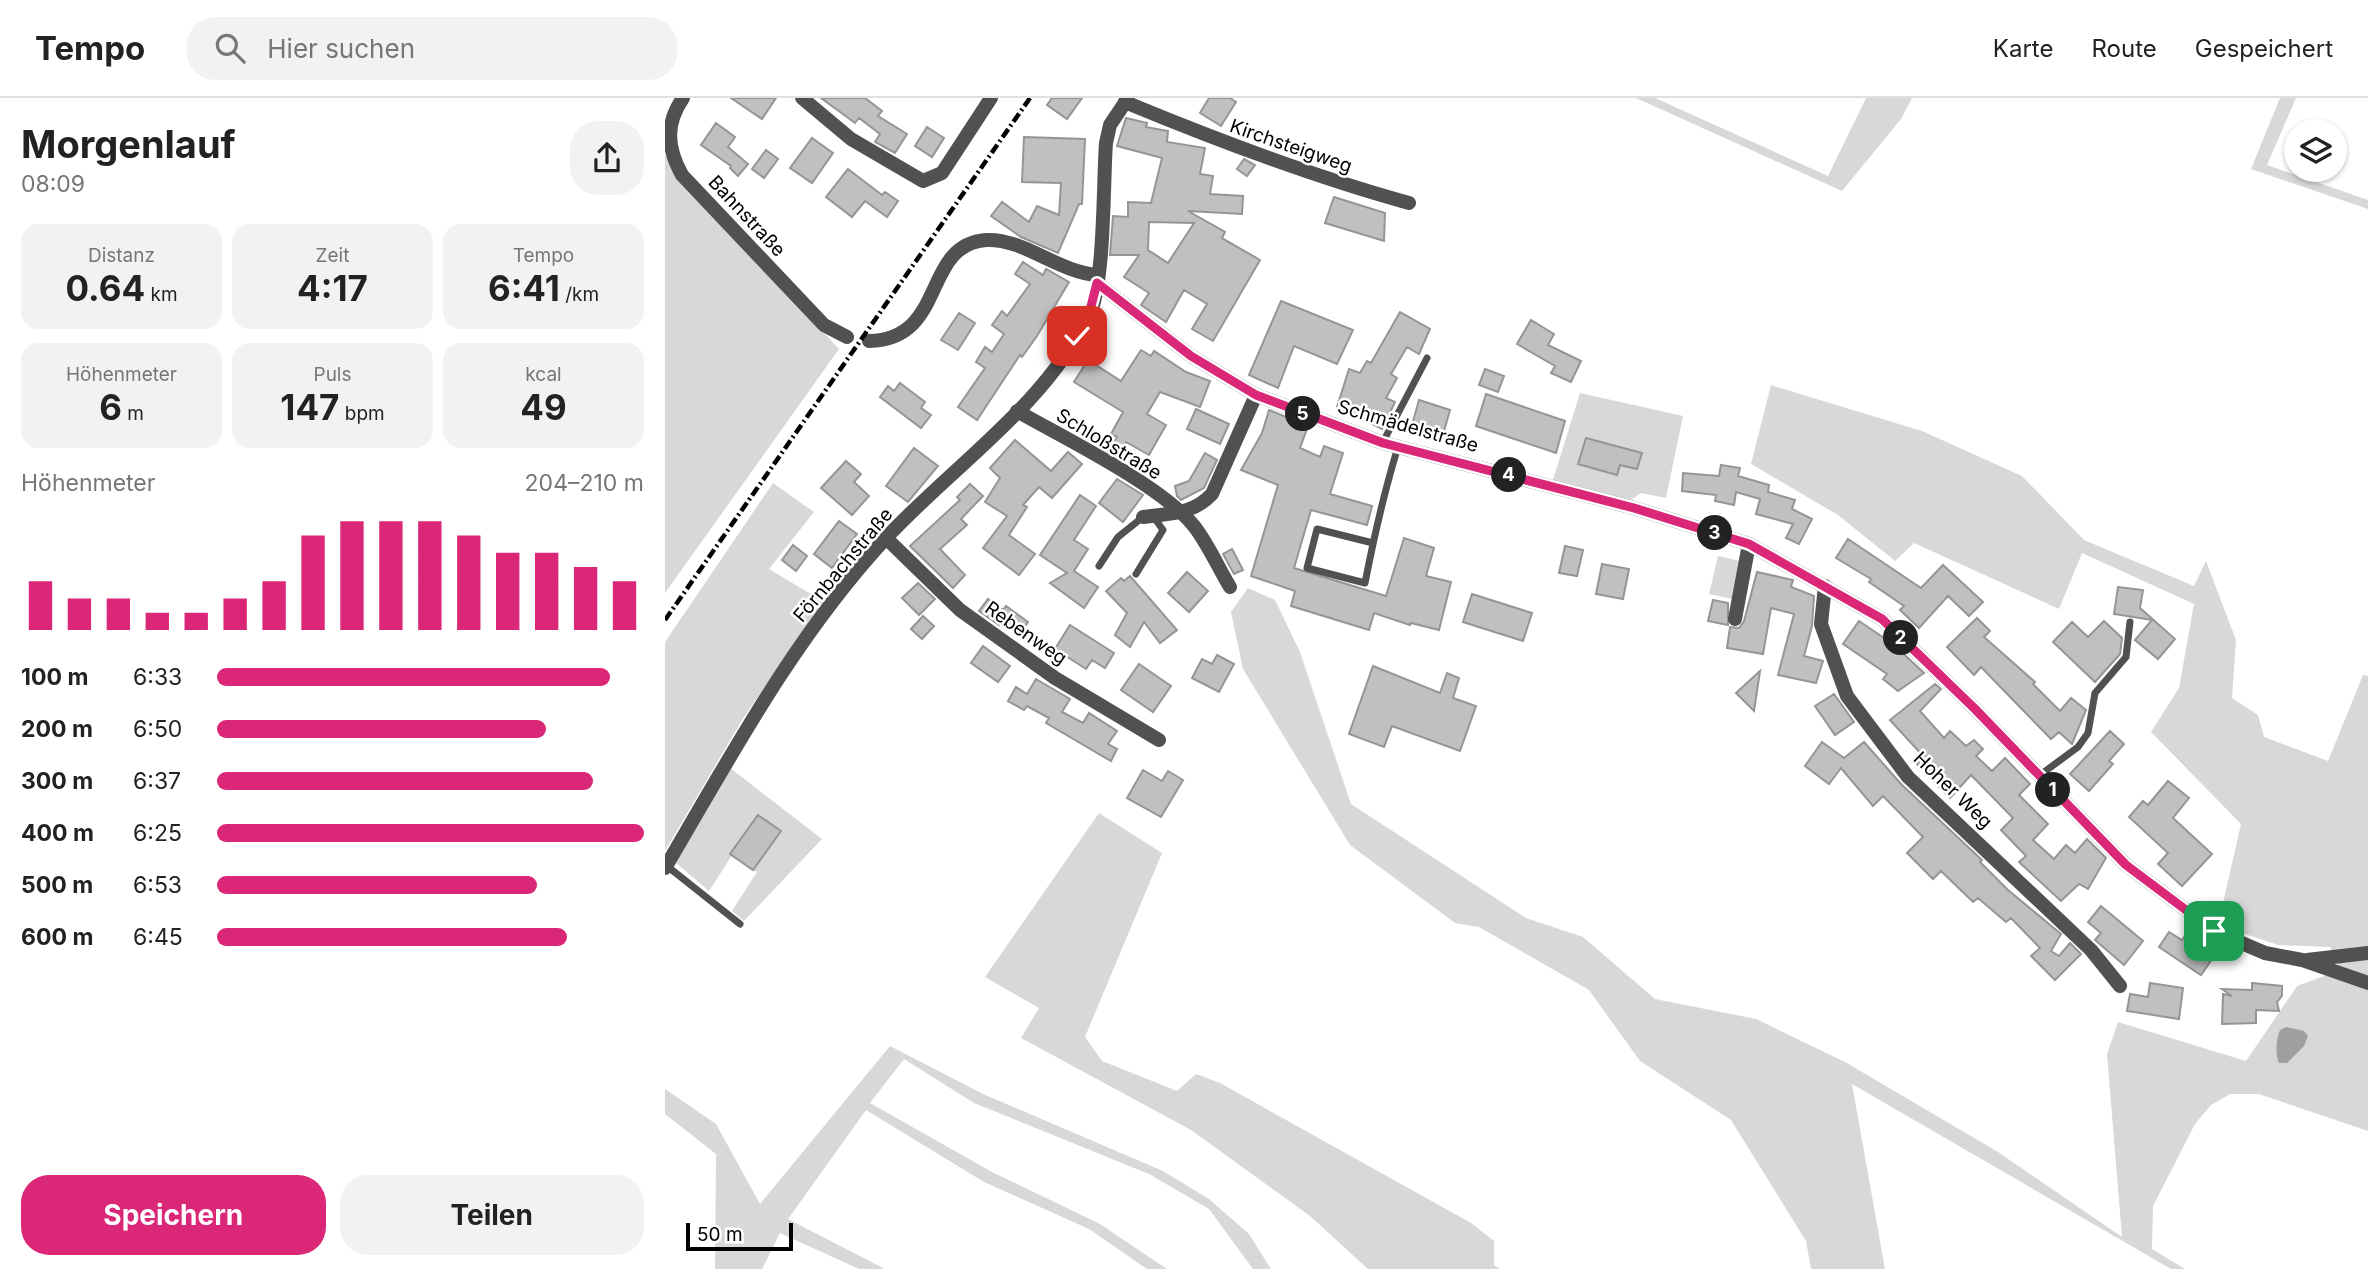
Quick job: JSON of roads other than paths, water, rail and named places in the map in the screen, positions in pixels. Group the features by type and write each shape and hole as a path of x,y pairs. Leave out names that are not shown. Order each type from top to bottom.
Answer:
{"street":[{"name":"Bahnstraße","path":"684,98 674,110 667,133 669,146 682,175 824,325 847,337"},
{"path":"802,98 851,139 923,181 942,173 991,98"},
{"name":"Kirchsteigweg","path":"1127,100 1234,148 1327,180 1409,203"},
{"name":"Förnbachstraße","path":"666,867 702,801 829,605 886,538 1042,384 1077,336 1089,314 1097,279 1106,143 1110,125 1127,100"},
{"path":"869,341 893,337 914,324 929,303 944,267 962,249 974,243 996,240 1009,243 1064,268 1097,279"},
{"name":"Schmädelstraße","path":"1097,279 1191,356 1256,395 1383,443 1634,508 1749,544 1825,586 1882,619 2126,865 2214,931 2265,953 2302,961"},
{"path":"1148,516 1179,513 1196,508 1212,494 1256,395"},
{"name":"Schloßstraße","path":"1017,411 1132,477 1179,513 1193,525 1230,587"},
{"name":"Rebenweg","path":"886,538 960,610 1055,678 1159,740"},
{"path":"1735,619 1749,544"},
{"name":"Hoher Weg","path":"1825,586 1821,624 1847,696 1908,778 2073,931 2120,986"},
{"path":"2302,961 2368,953"},
{"path":"2302,961 2368,983"}],"lane":[{"path":"1383,443 1427,358"},
{"path":"1373,543 1317,529 1307,568 1365,583 1399,447"},
{"path":"1099,566 1118,537 1148,516 1163,530 1136,574"},
{"path":"2039,775 2078,747 2088,733 2095,693 2126,657 2130,622"},
{"path":"666,867 740,924"}],"railway":[{"path":"665,620 1030,98"}]}
